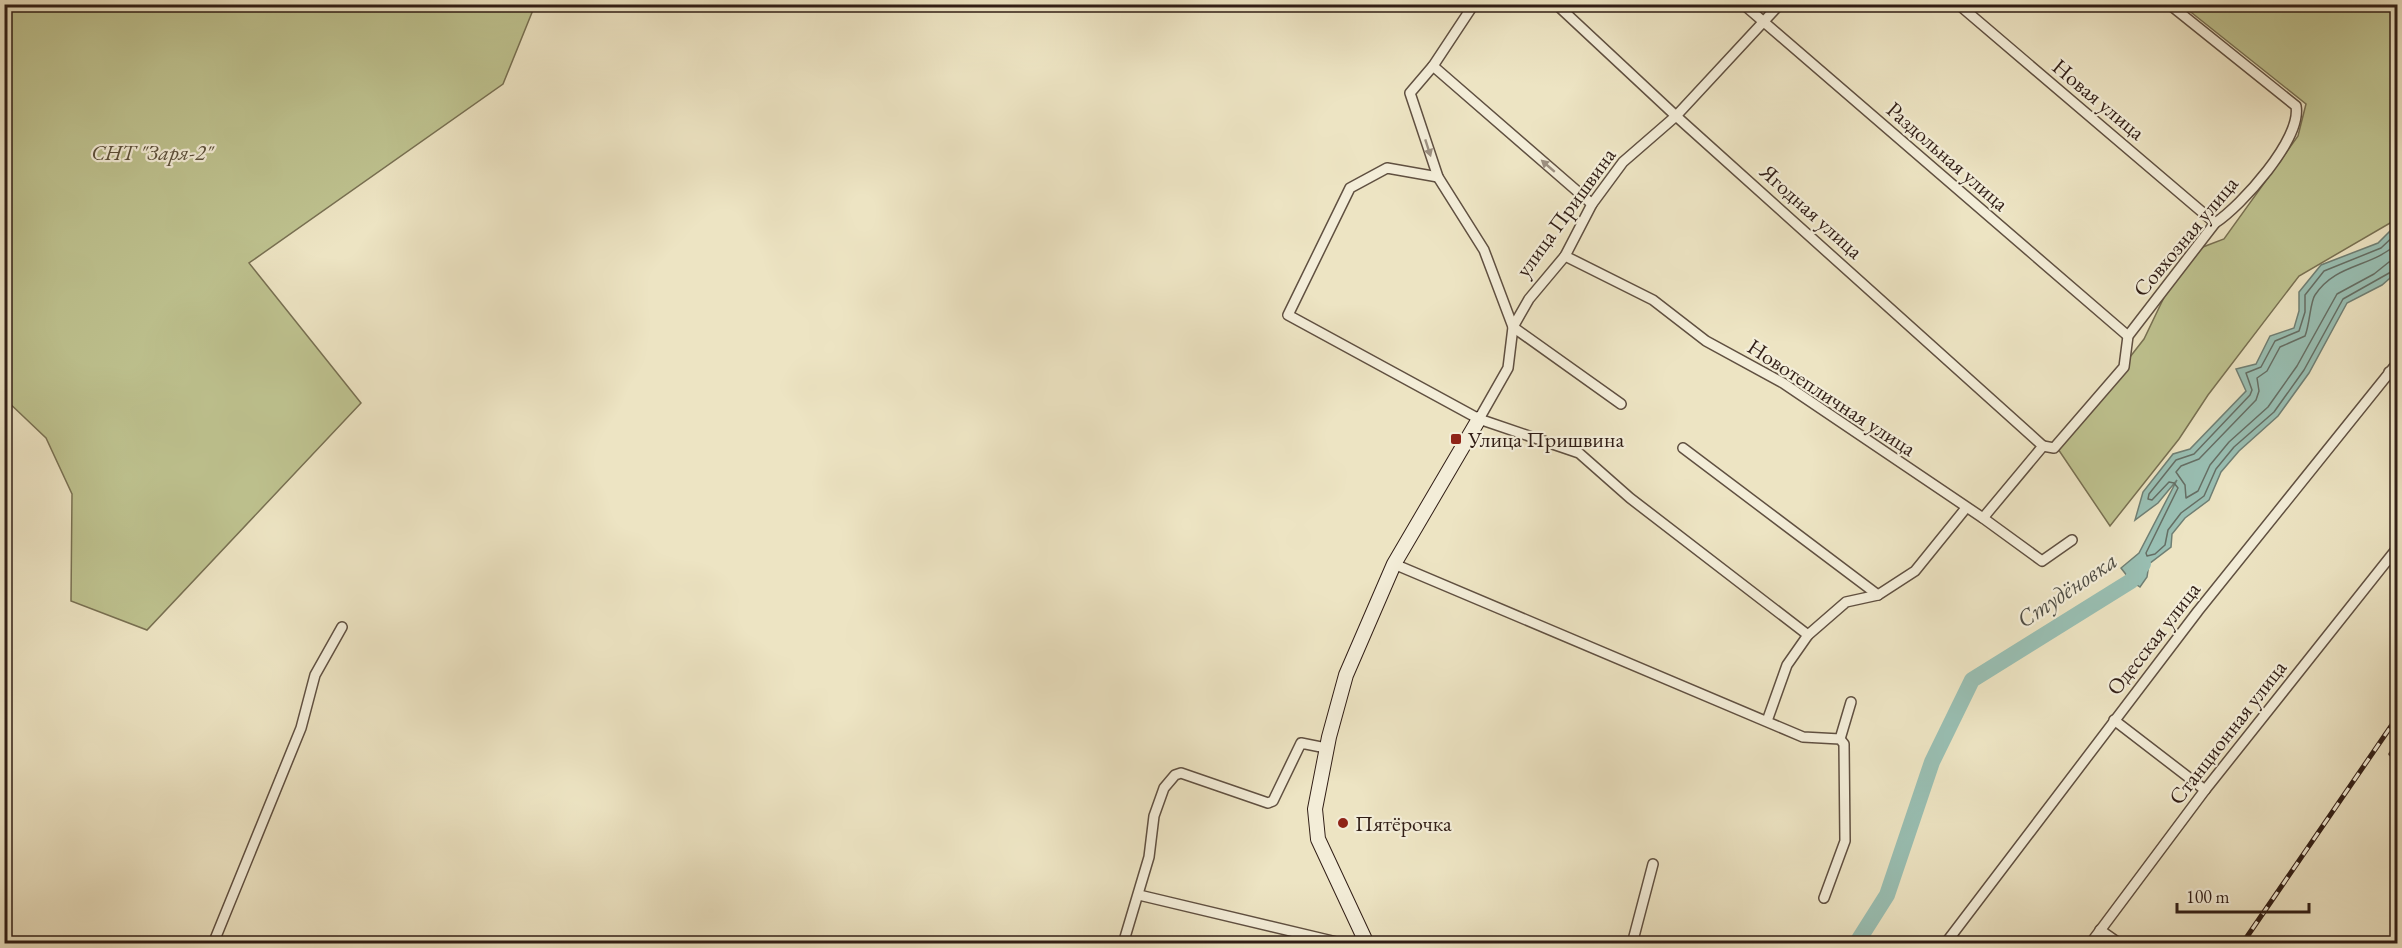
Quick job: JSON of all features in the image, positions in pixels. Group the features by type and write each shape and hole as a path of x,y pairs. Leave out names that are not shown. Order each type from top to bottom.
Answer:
{"street":[{"path":"1474,4 1433,66 1410,93 1438,177 1484,250 1514,327 1621,404"},
{"name":"Ягодная улица","path":"1556,4 1676,116 2043,446"},
{"name":"Раздольная улица","path":"1743,4 2128,336"},
{"name":"улица Пришвина","path":"1367,944 1318,838 1315,809 1326,748 1346,675 1394,564 1508,368 1514,327 1529,299 1565,256 1592,204 1623,162 1676,116 1780,4"},
{"name":"Новая улица","path":"1958,4 2215,223"},
{"name":"Совхозная улица","path":"2128,336 2215,223 2233,211 2291,135 2298,117 2296,106 2169,4"},
{"path":"1433,66 1592,204"},
{"path":"1438,177 1388,168 1350,188 1288,315 1479,419 1579,453 1630,498 1808,635"},
{"name":"Новотепличная улица","path":"1565,256 1653,300 1706,341 1783,383 1983,518 2042,561 2072,540"},
{"path":"1983,518 2043,446 2054,448 2124,367 2128,336"},
{"name":"Одесская улица","path":"1945,944 2114,720 2397,362"},
{"path":"2388,372 2397,382"},
{"path":"1683,448 1878,595"},
{"path":"1767,721 1787,665 1808,635 1830,613 1846,602 1878,595 1916,571 1966,508"},
{"name":"Станционная улица","path":"2090,944 2205,790 2397,547"},
{"path":"1394,564 1803,737 1840,739 1844,744 1845,840 1824,898"},
{"path":"213,944 301,728 315,675 342,627"},
{"path":"1840,739 1851,702"},
{"path":"2114,720 2205,790"},
{"path":"1123,944 1149,857 1154,816 1164,789 1175,776 1181,773 1268,803 1274,801 1301,743 1326,748"},
{"path":"1632,944 1653,864"},
{"path":"1139,895 1345,944"},
{"path":"2100,930 2120,944"}],"green space":[{"name":"СНТ \"Заря-2\"","path":"4,5 535,5 503,84 249,263 361,403 147,630 71,601 72,494 46,438 5,399"},
{"path":"2182,5 2397,5 2397,219 2299,276 2208,395 2179,439 2110,526 2058,449 2144,339 2169,287 2203,247 2224,239 2298,136 2306,104"}],"water":[{"path":"2397,224 2397,272 2382,285 2347,303 2309,373 2278,416 2239,451 2221,472 2209,500 2185,518 2172,534 2171,547 2149,564 2147,577 2140,587 2131,581 2121,568 2139,553 2177,480 2158,503 2135,520 2143,492 2173,454 2190,449 2246,391 2236,369 2256,364 2270,336 2294,328 2299,311 2299,292 2321,265 2378,243"}],"waterway":[{"name":"Студёновка","path":"1856,944 1887,895 1932,762 1972,680 2131,581 2143,564"}],"railway":[{"path":"2242,944 2398,716"},
{"path":"2391,754 2398,744"}],"place":[{"name":"Улица Пришвина","path":"1456,439"},
{"name":"Пятёрочка","path":"1343,823"}]}
